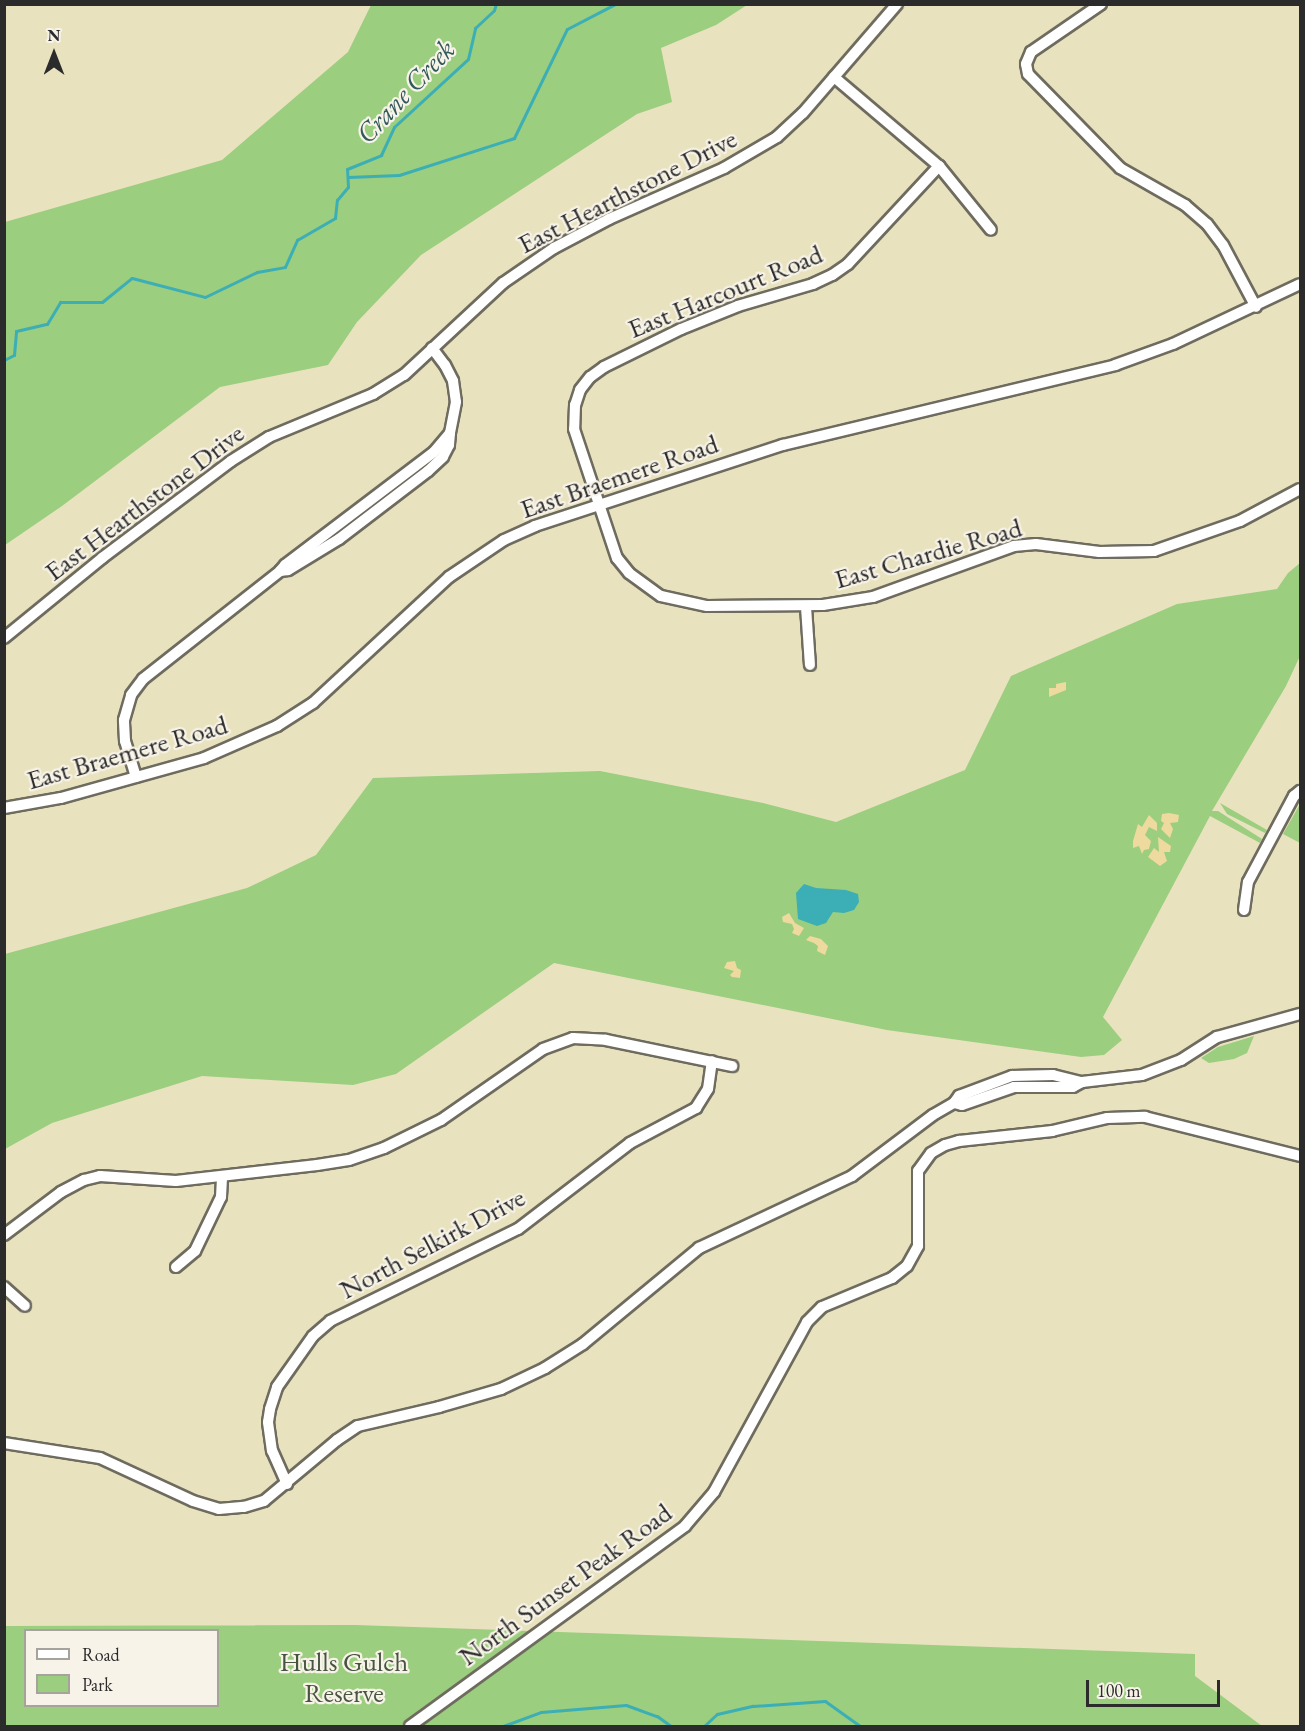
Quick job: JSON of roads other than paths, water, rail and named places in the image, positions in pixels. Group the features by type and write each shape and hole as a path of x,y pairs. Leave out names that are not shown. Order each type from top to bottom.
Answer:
{"street":[{"name":"East Hearthstone Drive","path":"4,638 102,558 231,461 269,437 373,394 404,375 503,283 554,248 609,219 724,168 777,136 803,113 897,4"},
{"path":"1101,4 1031,52 1026,64 1033,81 1120,168 1185,205 1207,224 1223,245 1256,307"},
{"path":"834,78 939,166 991,230"},
{"name":"East Harcourt Road","path":"600,504 574,429 575,405 580,390 590,377 604,367 681,329 738,306 813,284 832,275 848,264 939,166"},
{"name":"East Braemere Road","path":"4,808 61,798 204,758 277,726 314,703 449,577 477,556 535,526 783,445 1115,365 1173,344 1256,307 1300,284"},
{"path":"136,777 126,741 124,720 131,695 143,679 280,571 288,570 339,539 443,457 449,445 456,402 453,381 445,365 432,348"},
{"name":"East Chardie Road","path":"600,504 617,558 629,573 661,596 707,606 806,607 873,597 1014,546 1036,544 1099,552 1154,551 1240,520 1300,489"},
{"name":"East Chardie Road","path":"806,607 810,665"},
{"path":"1244,910 1248,882 1294,796 1300,791"},
{"path":"4,1443 100,1458 193,1501 219,1509 244,1507 264,1501 337,1440 358,1426 501,1389 545,1368 583,1344 699,1248 852,1176 933,1115 954,1104 959,1096 1012,1076 1053,1075 1082,1082 1142,1075 1181,1060 1218,1037 1300,1014"},
{"path":"4,1236 61,1192 92,1178 114,1175 159,1182 222,1177 349,1160 384,1148 441,1120 543,1049 573,1038 606,1040 732,1066"},
{"name":"North Selkirk Drive","path":"287,1484 272,1451 269,1432 270,1408 277,1387 314,1336 330,1322 518,1229 630,1143 696,1108 708,1089 712,1061"},
{"name":"North Sunset Peak Road","path":"410,1726 685,1526 714,1492 807,1322 822,1307 892,1278 907,1266 918,1246 918,1171 931,1153 945,1145 959,1141 1052,1131 1107,1118 1145,1117 1300,1156"},
{"path":"176,1267 195,1251 221,1197 222,1177"},
{"path":"4,1287 26,1306"}],"water":[{"path":"804,884 816,888 846,890 858,894 859,902 854,910 844,913 833,912 826,923 817,926 798,919 796,893"}],"waterway":[{"name":"Crane Creek","path":"4,360 14,355 16,331 47,324 60,302 102,302 132,278 205,297 257,272 285,267 297,240 335,218 337,200 348,187 347,169 381,155 394,127 468,59 475,28 494,10 496,4"},
{"path":"348,177 399,175 514,138 567,29 615,4"},
{"path":"704,1726 717,1714 753,1706 825,1701 860,1726"},
{"path":"503,1726 541,1712 626,1705 657,1716 671,1726"}],"park label":[{"name":"Hulls Gulch Reserve","path":"344,1676"}]}
